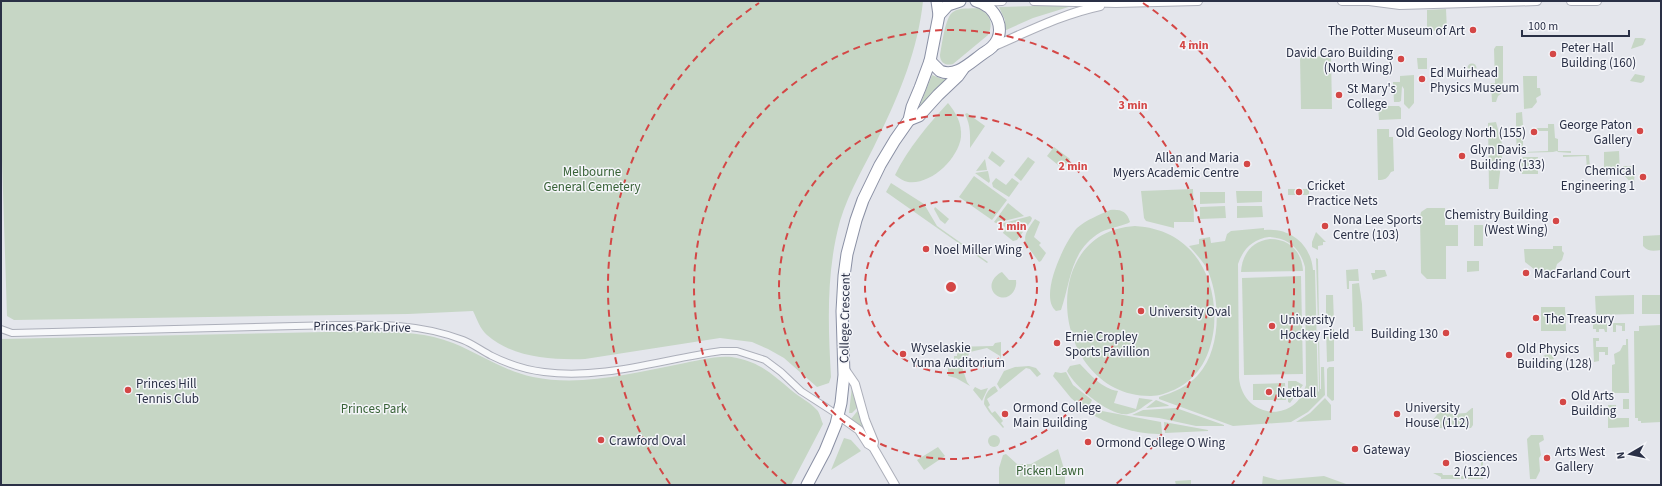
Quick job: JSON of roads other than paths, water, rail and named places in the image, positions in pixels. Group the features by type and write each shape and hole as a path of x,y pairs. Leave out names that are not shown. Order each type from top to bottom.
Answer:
{"highway":[{"name":"College Crescent","path":"807,485 825,452 838,415 842,393 844,368 842,320 843,285 851,237 863,200 871,182 895,140 909,120 912,107 930,60 939,15 937,1"},
{"path":"939,15 948,5 960,1"},
{"path":"979,2 992,10 998,20 998,34 992,47"},
{"name":"College Crescent","path":"909,120 919,116 963,69 992,47"},
{"path":"930,60 934,66 942,72 951,72 963,69"}],"main road":[{"path":"979,2 1002,1"},
{"path":"1034,1 1198,1"},
{"path":"1342,1 1377,2 1400,5 1537,1"},
{"path":"1571,1 1597,1"},
{"path":"992,47 1041,25 1080,11 1116,2"},
{"path":"844,368 855,384 874,442 873,447"},
{"path":"838,415 859,430 868,444 873,447 895,485"}],"street":[{"name":"Princes Park Drive","path":"1,329 12,333 337,324 416,327 464,341 494,357 529,370 566,373 616,370 703,353 737,351 752,355 771,364 797,388 838,415"}],"place":[{"name":"The Potter Museum of Art","path":"1473,30"},
{"name":"Peter Hall Building (160)","path":"1553,54"},
{"name":"David Caro Building (North Wing)","path":"1401,59"},
{"name":"Ed Muirhead Physics Museum","path":"1422,79"},
{"name":"St Mary's College","path":"1339,95"},
{"name":"George Paton Gallery","path":"1640,131"},
{"name":"Old Geology North (155)","path":"1534,132"},
{"name":"Glyn Davis Building (133)","path":"1462,156"},
{"name":"Allan and Maria Myers Academic Centre","path":"1247,164"},
{"name":"Chemical Engineering 1","path":"1643,177"},
{"name":"Cricket Practice Nets","path":"1299,192"},
{"name":"Chemistry Building (West Wing)","path":"1556,221"},
{"name":"Nona Lee Sports Centre (103)","path":"1325,226"},
{"name":"Noel Miller Wing","path":"926,249"},
{"name":"MacFarland Court","path":"1526,273"},
{"name":"University Oval","path":"1141,311"},
{"name":"The Treasury","path":"1536,318"},
{"name":"University Hockey Field","path":"1272,326"},
{"name":"Building 130","path":"1446,333"},
{"name":"Ernie Cropley Sports Pavillion","path":"1057,343"},
{"name":"Wyselaskie Yuma Auditorium","path":"903,354"},
{"name":"Old Physics Building (128)","path":"1509,355"},
{"name":"Princes Hill Tennis Club","path":"128,390"},
{"name":"Netball","path":"1269,392"},
{"name":"Old Arts Building","path":"1563,402"},
{"name":"Ormond College Main Building","path":"1005,414"},
{"name":"University House (112)","path":"1397,414"},
{"name":"Crawford Oval","path":"601,440"},
{"name":"Ormond College O Wing","path":"1088,442"},
{"name":"Gateway","path":"1355,449"},
{"name":"Arts West Gallery","path":"1547,458"},
{"name":"Biosciences 2 (122)","path":"1446,463"}],"park label":[{"name":"Melbourne General Cemetery","path":"592,178"},
{"name":"Princes Park","path":"374,408"},
{"name":"Picken Lawn","path":"1050,470"}]}
